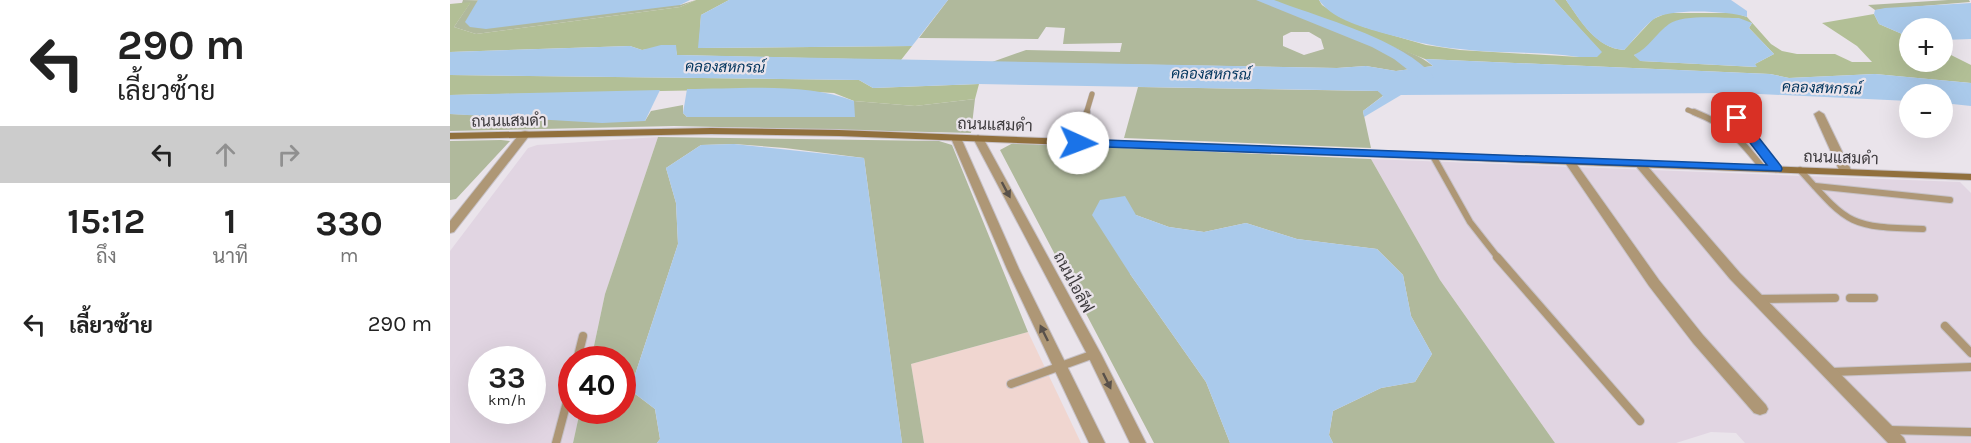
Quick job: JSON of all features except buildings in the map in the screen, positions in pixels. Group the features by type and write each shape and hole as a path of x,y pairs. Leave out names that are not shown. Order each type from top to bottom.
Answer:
{"street":[{"path":"1819,114 1846,172"},
{"name":"ถนนแสมดำ","path":"450,136 711,131 839,133 1971,177"},
{"path":"450,229 525,134"},
{"path":"956,138 1013,269 1097,443"},
{"name":"ถนนไอลีฟ","path":"978,138 1094,354 1138,443"},
{"path":"1569,161 1676,311 1760,409"},
{"path":"1639,163 1758,299 1898,443"}],"lane":[{"path":"1078,143 1092,94"},
{"path":"1688,110 1722,124 1733,132 1763,168"},
{"path":"1737,118 1776,169"},
{"path":"1433,156 1470,222 1640,421"},
{"path":"1800,170 1843,214 1854,222 1870,226 1923,229"},
{"path":"1815,186 1950,200"},
{"path":"1758,299 1835,298"},
{"path":"1850,298 1875,298"},
{"path":"1945,326 1971,353"},
{"path":"580,346 583,336"},
{"path":"1011,384 1094,354"},
{"path":"1831,372 1971,367"},
{"path":"556,443 561,424"},
{"path":"1886,429 1971,432"}],"shaded area":[{"path":"658,137 605,294 594,346 558,346 558,424 577,424 573,443 450,443 450,251 528,148 537,145"},
{"path":"1371,159 1960,182 1971,193 1971,443 1745,443 1736,433 1711,432 1676,443 1555,443 1440,280"},
{"path":"1028,332 1081,443 924,443 911,364"}],"green space":[{"path":"463,0 680,5 696,0 680,7 476,34 454,27 470,3 462,3"},
{"path":"696,0 729,0 701,15 699,48 912,46 901,60 677,55 675,45 642,50 630,46 450,52 450,4 471,2 454,27 476,34 680,7"},
{"path":"948,0 1272,0 1411,53 1433,66 1396,71 1366,66 1337,68 992,62 1026,50 1120,52 1122,43 1063,44 1065,28 1046,27 1038,39 919,38","holes":["1291,32 1309,32 1321,39 1324,49 1304,55 1283,46 1283,36"]},
{"path":"1272,0 1319,0 1322,5 1340,17 1364,27 1426,45 1460,50 1579,57 1601,52 1554,0 1566,0 1597,39 1614,48 1624,50 1653,19 1667,13 1735,13 1747,17 1771,44 1782,51 1797,54 1835,54 1852,62 1872,62 1857,46 1822,23 1874,14 1879,24 1899,33 1899,72 1953,72 1953,56 1971,65 1971,83 1875,74 1789,78 1770,74 1425,59","holes":["1752,23 1749,28 1774,54 1755,64 1756,67 1641,61 1634,55"]},
{"path":"1969,0 1970,2 1875,10 1868,5"},
{"path":"450,75 859,80 873,88 979,84 975,99 915,106 854,101 834,93 765,89 450,95"},
{"path":"1138,87 1378,91 1384,95 1363,111 1371,148 1124,138"},
{"path":"975,99 971,133 674,126 450,131 450,114 645,121 651,111 683,105 683,113 687,117 854,117 854,101 915,106"},
{"path":"658,137 939,141 952,145 1028,332 911,364 924,443 902,443 864,158 785,148 734,144 701,145 666,168 676,203 678,244 636,372 636,346 594,346 605,294"},
{"path":"450,141 510,141 456,199 450,200"},
{"path":"1013,143 1371,159 1440,280 1555,443 1333,443 1329,435 1333,411 1381,388 1415,382 1432,354 1411,316 1403,275 1377,249 1297,239 1246,223 1204,232 1169,227 1136,215 1130,274 1206,382 1230,443 1154,443 1000,150"},
{"path":"636,395 655,409 660,439 657,443 573,443 577,424 636,424"}],"water":[{"path":"478,0 690,0 680,5 486,29 470,27 465,22"},
{"path":"729,0 948,0 912,46 698,48 701,15"},
{"path":"1319,0 1554,0 1602,52 1597,57 1579,57 1475,51 1439,46 1354,24 1331,12"},
{"path":"1566,0 1731,0 1747,11 1747,17 1727,13 1672,13 1650,22 1624,50 1614,48 1597,39"},
{"path":"1971,3 1971,39 1953,40 1953,18 1899,18 1899,33 1879,24 1874,14 1875,10"},
{"path":"1702,17 1739,18 1752,23 1749,28 1774,54 1755,64 1757,67 1640,61 1634,55 1675,21"},
{"name":"คลองสหกรณ์","path":"661,45 676,45 677,55 1337,68 1366,66 1396,71 1433,66 1425,59 1770,74 1789,78 1875,74 1971,83 1971,106 1953,104 1953,84 1899,84 1899,101 1738,93 1401,95 1364,117 1363,111 1383,96 1378,91 979,84 873,88 859,80 450,75 450,52 630,46 642,50"},
{"path":"772,88 815,91 854,101 855,117 687,117 683,113 687,89"},
{"path":"660,90 645,121 602,123 450,114 450,95"},
{"path":"734,144 864,158 902,443 657,443 660,439 655,409 636,395 636,372 678,244 676,203 666,168 701,145"},
{"path":"1125,196 1136,215 1169,227 1204,232 1246,223 1297,239 1377,249 1403,275 1411,316 1432,354 1415,382 1381,388 1333,411 1329,435 1333,443 1230,443 1206,382 1130,274 1092,215 1100,200"}],"waterway":[{"path":"1262,0 1377,44 1399,56 1426,77"}],"route":[{"path":"1078,143 1776,169 1737,118"}]}
